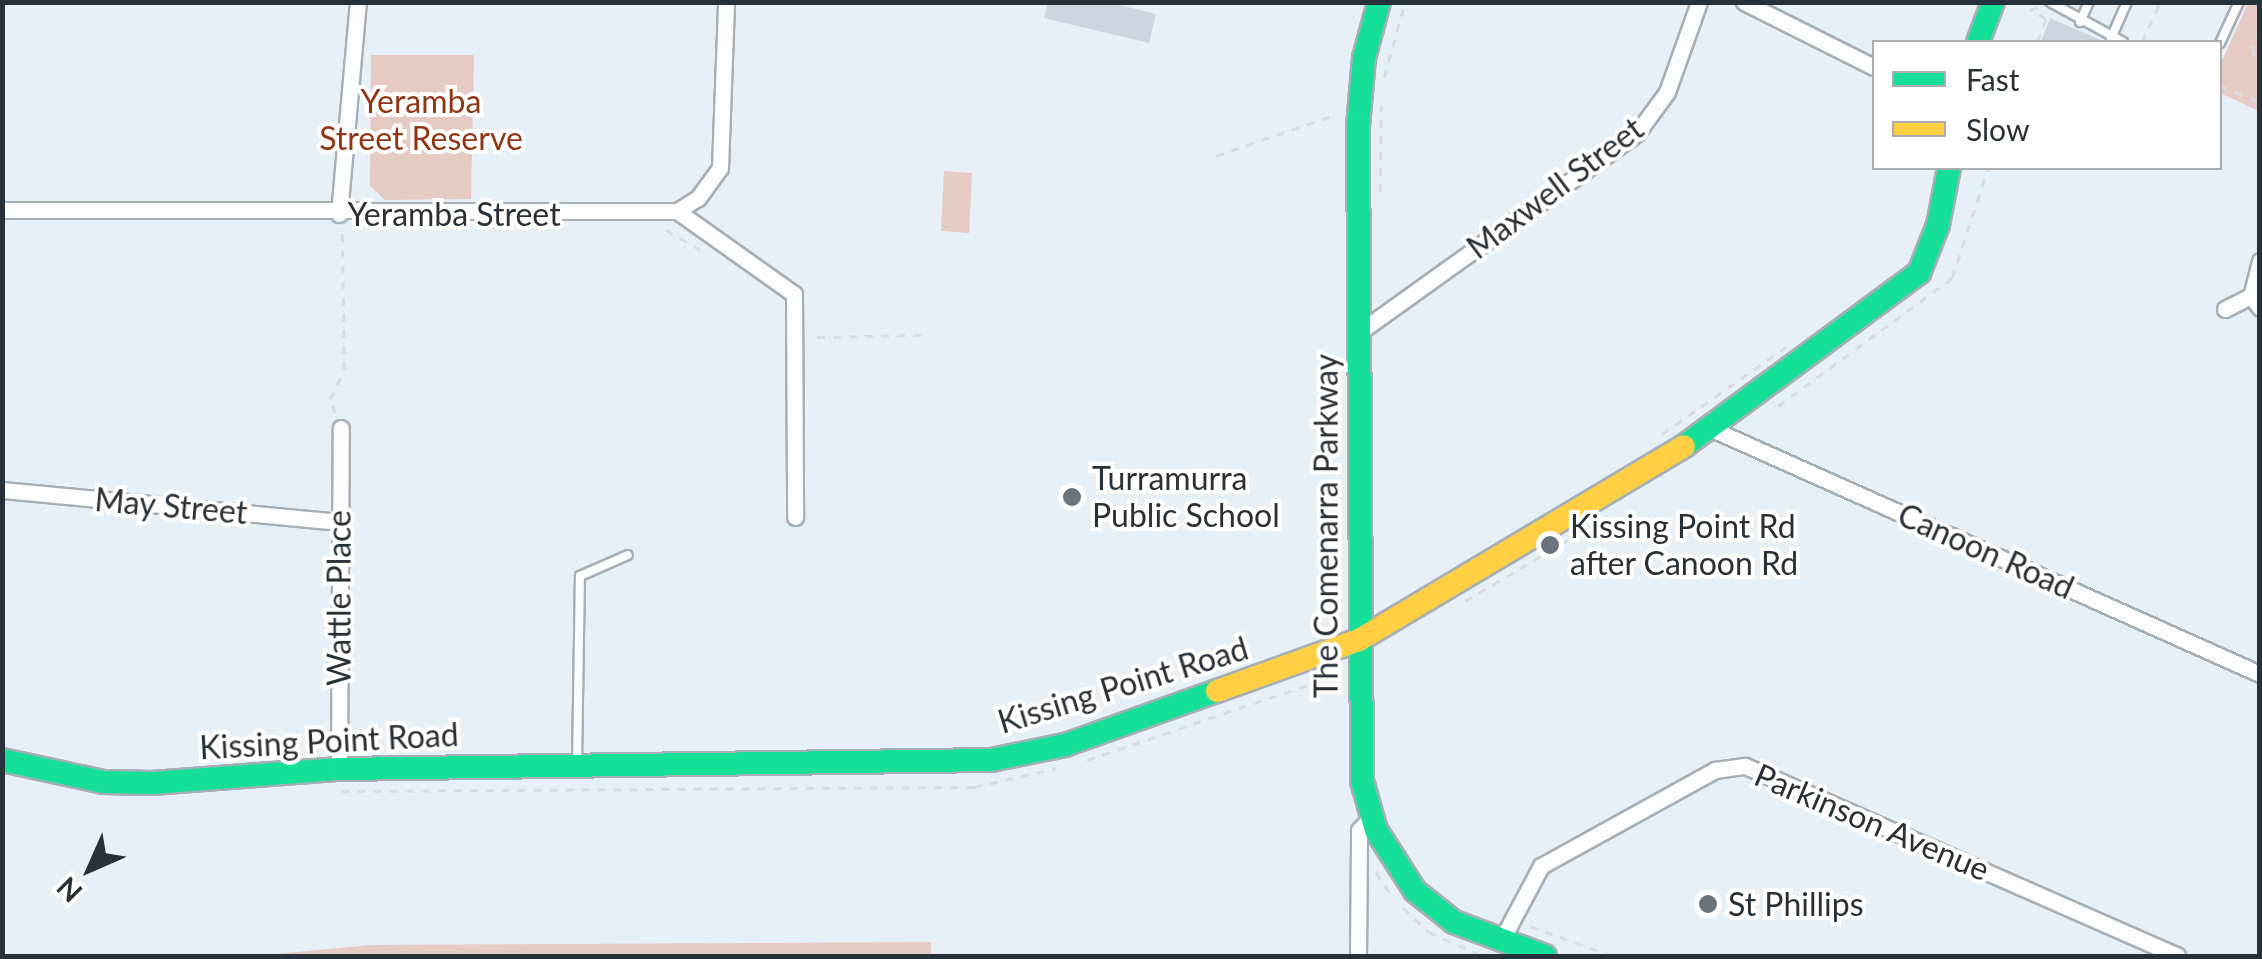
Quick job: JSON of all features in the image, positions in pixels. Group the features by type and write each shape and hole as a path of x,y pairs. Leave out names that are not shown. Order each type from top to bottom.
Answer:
{"main road":[{"name":"The Comenarra Parkway","path":"1379,2 1360,85 1362,781 1370,818 1415,891 1454,922 1545,956"},
{"path":"1979,40 1993,2"},
{"name":"Kissing Point Road","path":"2,760 104,782 338,768 1027,756 1360,640 1712,429 1919,273 1938,225 1949,170"}],"street":[{"path":"339,214 358,2"},
{"path":"726,2 720,168 698,198 677,212 794,294 795,517"},
{"name":"Maxwell Street","path":"1358,333 1637,133 1668,92 1699,2"},
{"path":"1744,2 1872,67"},
{"name":"Yeramba Street","path":"2,210 339,214 677,212"},
{"path":"2225,308 2256,302 2260,261"},
{"name":"Wattle Place","path":"338,768 341,428"},
{"name":"Canoon Road","path":"1712,429 2260,674"},
{"name":"May Street","path":"2,490 340,522"},
{"name":"Parkinson Avenue","path":"1501,941 1541,866 1715,770 1745,766 2177,956"},
{"path":"1358,956 1359,830 1370,818"}],"lane":[{"path":"2080,22 2089,2"},
{"path":"2111,38 2127,2"},
{"path":"2221,40 2239,2"},
{"path":"2051,6 2117,40"},
{"path":"578,766 580,576 628,555"}],"path":[{"path":"1380,204 1381,91 1405,2"},
{"path":"2143,40 2160,2"},
{"path":"2038,40 2046,19 2032,6 2051,6"},
{"path":"2260,30 2252,48 2260,65"},
{"path":"2222,87 2260,102"},
{"path":"1216,156 1336,114"},
{"path":"339,214 344,370 330,399 341,428"},
{"path":"666,230 714,258"},
{"path":"1656,438 1803,334"},
{"path":"817,336 922,335"},
{"path":"1528,925 1613,956"}],"green space":[{"path":"2248,3 2259,3 2259,111 2222,94 2222,61"},
{"name":"Yeramba Street Reserve","path":"371,55 474,55 471,199 385,200 370,186"},
{"path":"944,171 972,173 969,233 941,231"},
{"path":"931,942 931,956 255,956 370,945"}],"building":[{"path":"1048,2 1107,2 1156,14 1149,43 1044,18"},
{"path":"2050,18 2100,40 2042,40"}],"traffic: fast":[{"path":"1379,2 1364,58 1358,126 1362,781 1376,830 1415,891 1454,922 1545,956"},
{"path":"1979,40 1993,2"},
{"path":"1684,446 1919,273 1938,225 1949,170"},
{"path":"2,760 104,782 152,783 339,769 991,760 1065,745 1217,691"}],"traffic: slow":[{"path":"1217,691 1359,640 1684,446"}],"place":[{"name":"Turramurra Public School","path":"1072,497"},
{"name":"Kissing Point Rd after Canoon Rd","path":"1550,545"},
{"name":"St Phillips","path":"1708,904"}]}
